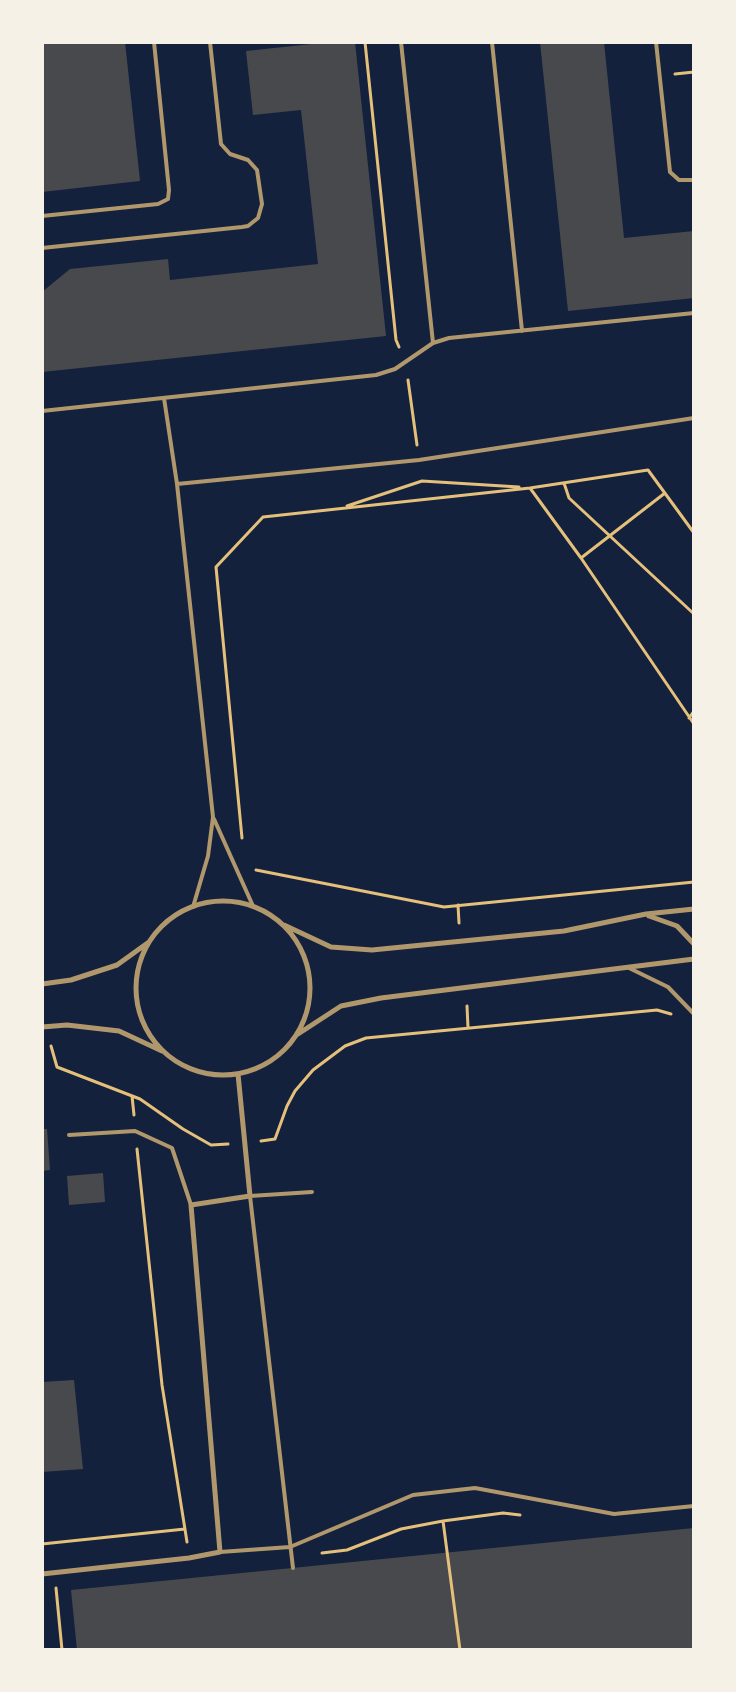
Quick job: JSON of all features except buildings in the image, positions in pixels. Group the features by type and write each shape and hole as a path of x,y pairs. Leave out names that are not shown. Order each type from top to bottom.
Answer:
{"street":[{"path":"42,984 71,980 117,965 149,942 168,920 194,906 213,902 234,902 253,906 284,925 330,947 372,950 564,931 646,914 694,909"},
{"path":"646,914 677,926 694,944"},
{"path":"284,925 301,949 310,977 309,1007 298,1034"},
{"path":"149,942 138,970 137,1000 146,1028 164,1052"},
{"path":"42,1027 67,1025 119,1030 164,1052 186,1067 212,1075 238,1074 262,1066 282,1053 298,1034 341,1006 390,997 694,958"},
{"path":"42,1574 189,1558 220,1552 191,1206 250,1196 238,1074"}],"lane":[{"path":"42,216 158,204 168,199 169,190 154,42"},
{"path":"42,248 242,227 248,226 258,218 262,204 257,170 248,160 230,154 221,144 210,42"},
{"path":"401,42 433,343"},
{"path":"492,42 522,331"},
{"path":"656,42 670,172 679,180 694,180"},
{"path":"42,410 376,375 405,363 433,343 449,338 694,313"},
{"path":"164,398 177,484 214,817 208,856 194,906"},
{"path":"177,484 419,460 694,418"},
{"path":"214,817 253,906"},
{"path":"626,966 668,987 694,1014"},
{"path":"69,1135 135,1132 172,1148 191,1206"},
{"path":"293,1568 250,1196 312,1192"},
{"path":"220,1552 290,1547 413,1495 475,1488 614,1514 694,1506"}],"path":[{"path":"365,42 396,340 405,363 422,481"},
{"path":"242,841 216,567 264,517 530,488 648,470 694,534"},
{"path":"340,508 422,481 530,488"},
{"path":"564,483 569,498 694,614"},
{"path":"530,488 581,558 694,724"},
{"path":"581,558 665,493"},
{"path":"689,718 694,711"},
{"path":"252,864 257,871 444,907 694,882"},
{"path":"458,905 459,923"},
{"path":"467,1006 468,1028"},
{"path":"51,1046 57,1067 140,1099 183,1129 211,1145 276,1139 287,1106 295,1091 313,1070 344,1046 366,1038 657,1010 675,1015"},
{"path":"132,1096 162,1385 189,1558"},
{"path":"291,1557 347,1550 401,1529 443,1520 503,1513 529,1516"},
{"path":"443,1520 460,1650"},
{"path":"42,1544 185,1529"}]}
